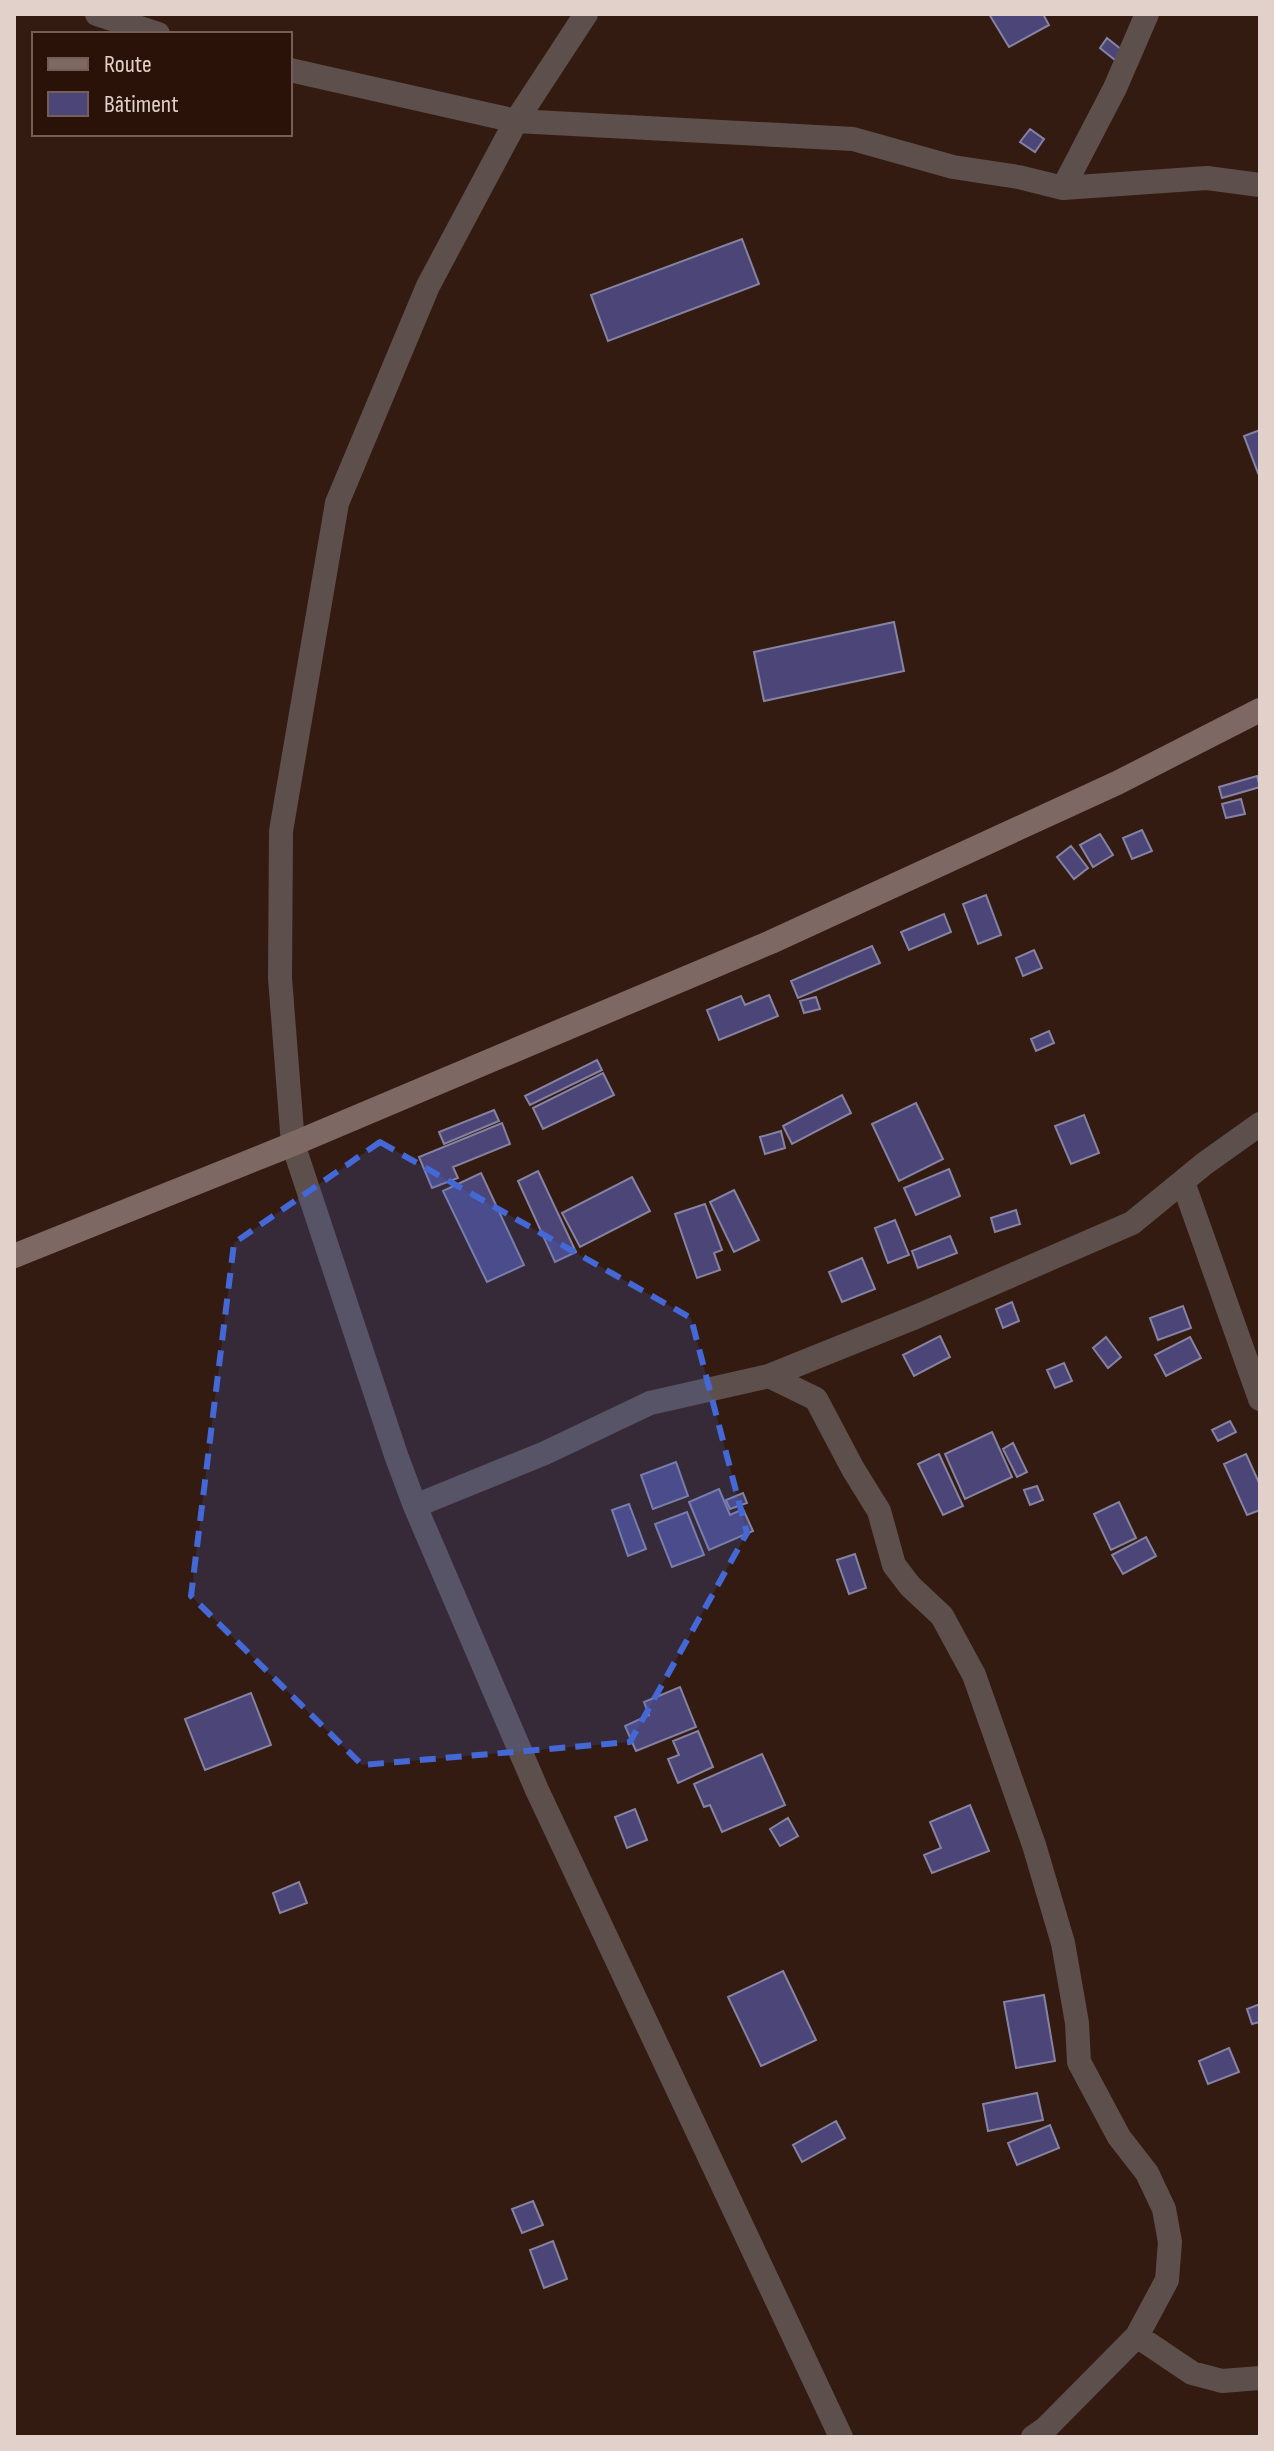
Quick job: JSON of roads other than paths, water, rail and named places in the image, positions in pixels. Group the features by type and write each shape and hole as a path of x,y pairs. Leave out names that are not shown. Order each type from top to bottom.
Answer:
{"street":[{"path":"97,14 152,32"},
{"path":"586,14 516,121 428,286 337,503 281,831 280,978 293,1144 415,1506 537,1790 841,2437"},
{"path":"1063,188 1115,88 1147,14"},
{"path":"292,70 516,121 853,139 953,167 1063,188 1207,178 1260,185"},
{"path":"14,1256 293,1144 771,942 1117,783 1260,710"},
{"path":"415,1506 545,1453 650,1403 769,1376 918,1316 1132,1223 1260,1124"},
{"path":"1183,1182 1260,1399"},
{"path":"769,1376 816,1399 879,1511 894,1565 910,1586 942,1616 974,1675 1034,1845 1063,1943 1077,2023 1079,2062 1119,2137 1147,2173 1164,2209 1170,2242 1167,2280 1137,2336 1046,2428 1033,2437"},
{"path":"1137,2336 1192,2373 1222,2381 1260,2378"}]}
